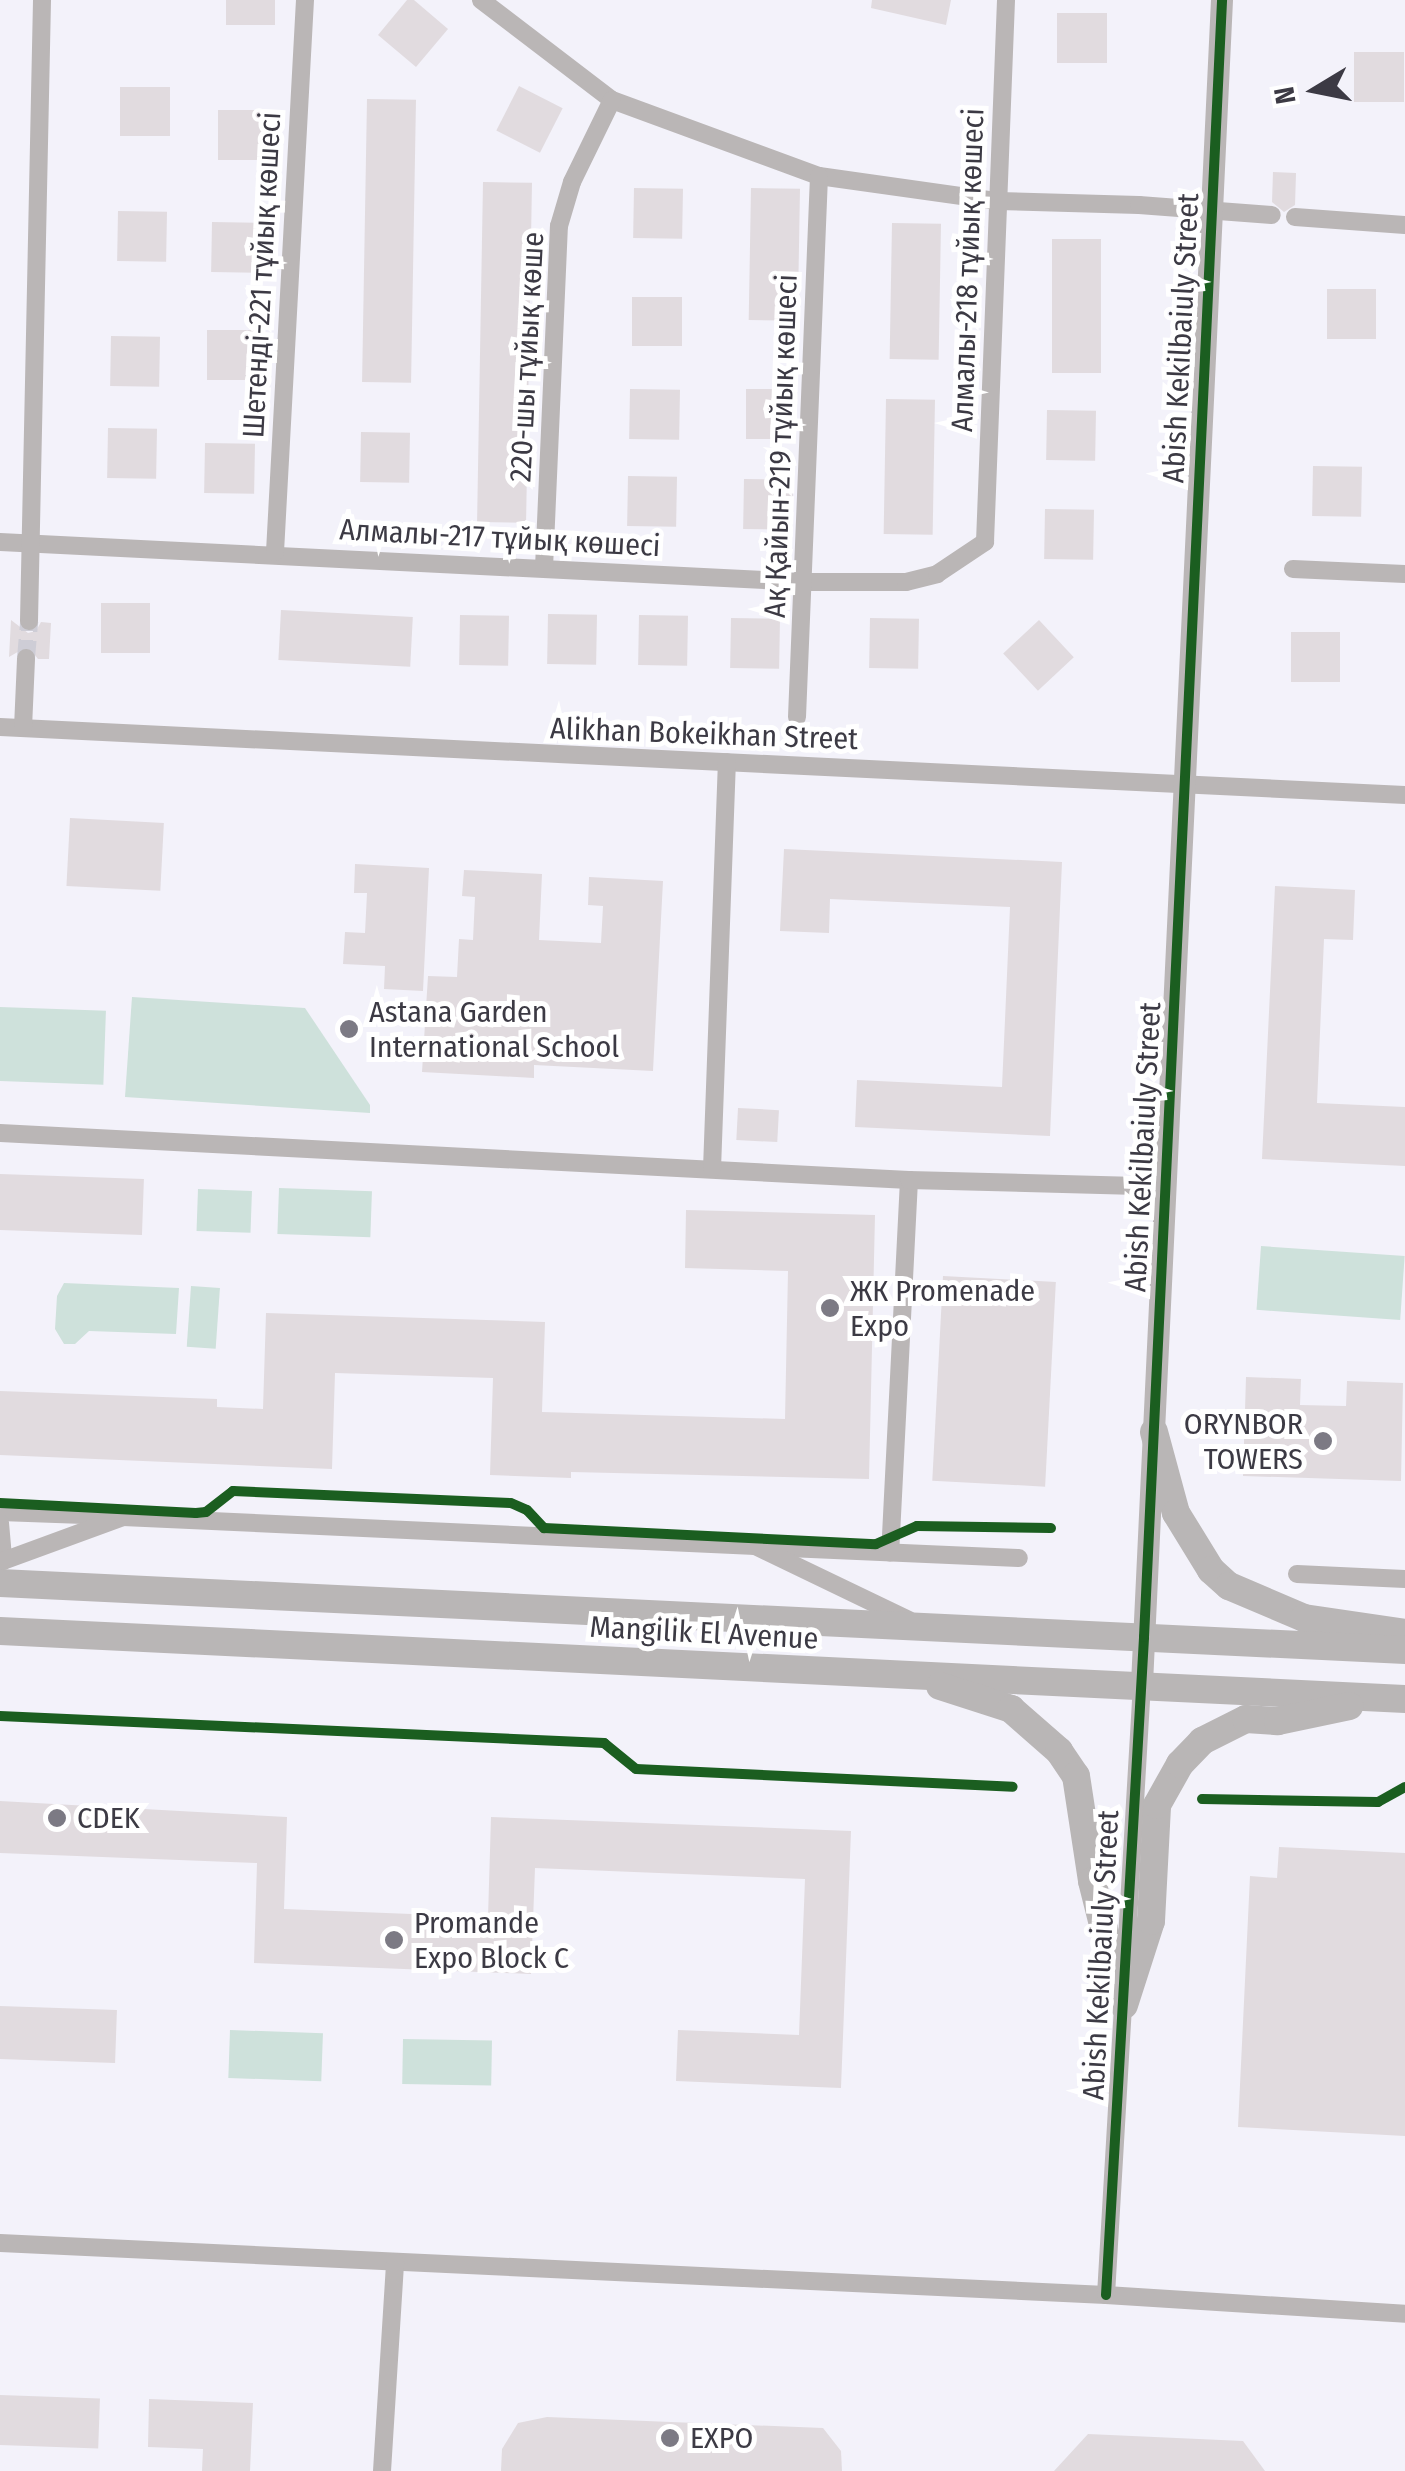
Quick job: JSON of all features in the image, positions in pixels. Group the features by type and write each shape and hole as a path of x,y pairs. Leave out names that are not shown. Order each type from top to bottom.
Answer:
{"main road":[{"path":"1154,1432 1176,1513 1211,1570 1229,1586 1304,1618 1405,1633"},
{"name":"Mangilik El Avenue","path":"1,1569 923,1627 1405,1650"},
{"name":"Mangilik El Avenue","path":"0,1631 1142,1684 1405,1700"},
{"path":"904,1675 1011,1709 1068,1763 1084,1801 1092,1881 1124,2006"},
{"path":"1124,2006 1151,1920 1157,1805 1184,1759 1222,1728 1246,1719 1278,1721 1335,1712 1372,1698"}],"street":[{"path":"29,621 42,0"},
{"name":"Шетенді-221 тұйық көшесі","path":"275,552 305,0"},
{"path":"481,0 612,100 819,176 997,201 1272,215"},
{"name":"Алмалы-218 тұйық көшесі","path":"986,542 1006,0"},
{"name":"Abish Kekilbaiuly Street","path":"1106,2296 1142,1684 1222,0"},
{"name":"220-шы тұйық көше","path":"544,568 559,226 572,182 612,100"},
{"name":"Ақ Қайын-219 тұйық көшесі","path":"797,717 819,176"},
{"path":"1295,217 1405,226"},
{"name":"Алмалы-217 тұйық көшесі","path":"0,542 275,552 803,582 906,582 936,574 986,542"},
{"path":"1293,569 1405,574"},
{"path":"23,728 26,658"},
{"name":"Alikhan Bokeikhan Street","path":"0,728 1405,794"},
{"path":"712,1169 727,762"},
{"path":"0,1133 909,1180 1138,1186"},
{"path":"890,1552 909,1180"},
{"path":"0,1512 1019,1558"},
{"path":"0,1523 1,1569 122,1517"},
{"path":"754,1546 923,1627"},
{"path":"1296,1574 1405,1579"},
{"path":"0,2243 1405,2314"},
{"path":"382,2471 395,2262"}],"shaded area":[{"path":"132,997 305,1008 370,1105 370,1113 125,1097"},
{"path":"0,1007 106,1011 103,1085 0,1081"},
{"path":"279,1188 372,1191 370,1237 277,1234"},
{"path":"198,1189 252,1191 251,1233 197,1231"},
{"path":"1261,1246 1405,1256 1400,1320 1257,1310"},
{"path":"64,1283 179,1288 176,1334 89,1331 75,1344 64,1344 55,1329 57,1296"},
{"path":"191,1286 220,1288 216,1349 187,1347"},
{"path":"230,2030 323,2033 321,2081 228,2078"},
{"path":"403,2039 492,2041 491,2086 402,2084"}],"building":[{"path":"226,0 275,0 275,25 226,25"},
{"path":"407,0 414,0 448,29 416,67 378,35"},
{"path":"872,0 951,0 946,25 871,8"},
{"path":"1057,13 1107,13 1107,63 1057,63"},
{"path":"1354,52 1404,52 1404,102 1354,102"},
{"path":"519,86 563,108 540,153 496,131"},
{"path":"120,87 170,87 170,136 120,136"},
{"path":"367,99 416,100 411,383 362,382"},
{"path":"218,110 267,110 267,160 218,160"},
{"path":"1273,172 1296,173 1295,205 1284,212 1272,202"},
{"path":"483,182 532,183 526,523 477,522"},
{"path":"634,188 683,189 682,239 633,238"},
{"path":"751,188 800,189 798,321 749,320"},
{"path":"118,211 167,212 166,262 117,261"},
{"path":"212,222 261,223 260,273 211,272"},
{"path":"892,223 941,224 939,360 890,359"},
{"path":"1052,239 1101,239 1101,373 1052,373"},
{"path":"1327,289 1376,289 1376,339 1327,339"},
{"path":"632,297 682,297 682,346 632,346"},
{"path":"207,330 257,330 257,380 207,380"},
{"path":"111,336 160,337 159,387 110,386"},
{"path":"630,389 680,390 679,440 629,439"},
{"path":"746,389 796,389 796,439 746,439"},
{"path":"886,399 935,400 933,535 884,534"},
{"path":"1047,410 1096,411 1095,461 1046,460"},
{"path":"108,428 157,429 156,479 107,478"},
{"path":"361,432 410,433 409,483 360,482"},
{"path":"205,443 255,444 254,494 204,493"},
{"path":"1313,466 1362,467 1361,517 1312,516"},
{"path":"628,476 677,477 676,527 627,526"},
{"path":"744,479 793,480 792,530 743,529"},
{"path":"1045,509 1094,510 1093,560 1044,559"},
{"path":"101,603 150,603 150,653 101,653"},
{"path":"281,610 413,617 410,667 278,660"},
{"path":"548,614 597,615 596,665 547,664"},
{"path":"460,615 509,616 508,666 459,665"},
{"path":"639,615 688,616 687,666 638,665"},
{"path":"731,618 780,619 779,669 730,668"},
{"path":"870,618 919,619 918,669 869,668"},
{"path":"11,620 28,633 36,631 41,622 51,623 49,659 38,659 28,646 9,657"},
{"path":"1039,620 1074,657 1038,691 1003,653"},
{"path":"1291,632 1340,632 1340,682 1291,682"},
{"path":"70,818 164,823 160,891 66,886"},
{"path":"784,849 1062,862 1050,1136 855,1127 857,1080 1002,1087 1010,907 830,899 829,933 780,931"},
{"path":"355,864 429,868 423,991 384,989 385,966 343,964 345,932 365,933 367,893 354,893"},
{"path":"464,870 542,874 539,940 601,943 603,906 588,905 589,877 663,881 653,1071 534,1065 534,1078 422,1072 428,976 457,977 459,939 473,940 475,897 462,896"},
{"path":"1275,886 1355,890 1353,940 1324,939 1317,1103 1405,1107 1405,1166 1262,1159"},
{"path":"738,1108 779,1110 777,1142 736,1140"},
{"path":"0,1174 144,1179 142,1235 0,1230"},
{"path":"686,1210 875,1215 869,1479 571,1472 571,1478 490,1475 493,1378 335,1373 332,1469 0,1455 0,1391 217,1399 217,1407 263,1409 266,1313 545,1322 542,1412 785,1419 788,1271 685,1268"},
{"path":"943,1276 1056,1282 1045,1487 932,1481"},
{"name":"ORYNBOR TOWERS","path":"1246,1377 1301,1379 1300,1405 1346,1406 1347,1381 1403,1383 1401,1481 1243,1476"},
{"name":"Promande Expo Block C","path":"0,1801 287,1817 284,1909 488,1917 491,1817 851,1831 841,2088 676,2081 678,2030 799,2035 805,1879 535,1868 531,1974 254,1963 257,1863 0,1853"},
{"path":"1279,1847 1405,1853 1405,2136 1238,2127 1250,1876 1277,1878"},
{"path":"0,2006 117,2010 115,2063 0,2059"},
{"path":"0,2395 100,2398 98,2448 0,2445"},
{"path":"149,2399 253,2403 250,2471 202,2471 203,2449 148,2447"},
{"name":"EXPO","path":"547,2417 823,2428 841,2451 842,2471 501,2471 502,2449 518,2423"},
{"path":"1088,2434 1243,2441 1265,2471 1054,2471"}],"tunnel":[{"path":"26,658 29,621"}],"cycle path":[{"path":"1106,2295 1144,1637 1222,0"},
{"path":"0,1503 196,1513 206,1512 233,1491 511,1503 527,1510 544,1528 876,1544 917,1526 1051,1528"},
{"path":"0,1716 604,1743 636,1769 1013,1787"},
{"path":"1202,1799 1378,1802 1405,1787"}],"place":[{"name":"Astana Garden International School","path":"349,1029"},
{"name":"ЖК Promenade Expo","path":"830,1308"},
{"name":"ORYNBOR TOWERS","path":"1323,1441"},
{"name":"CDEK","path":"57,1818"},
{"name":"Promande Expo Block C","path":"394,1940"},
{"name":"EXPO","path":"670,2438"}]}
